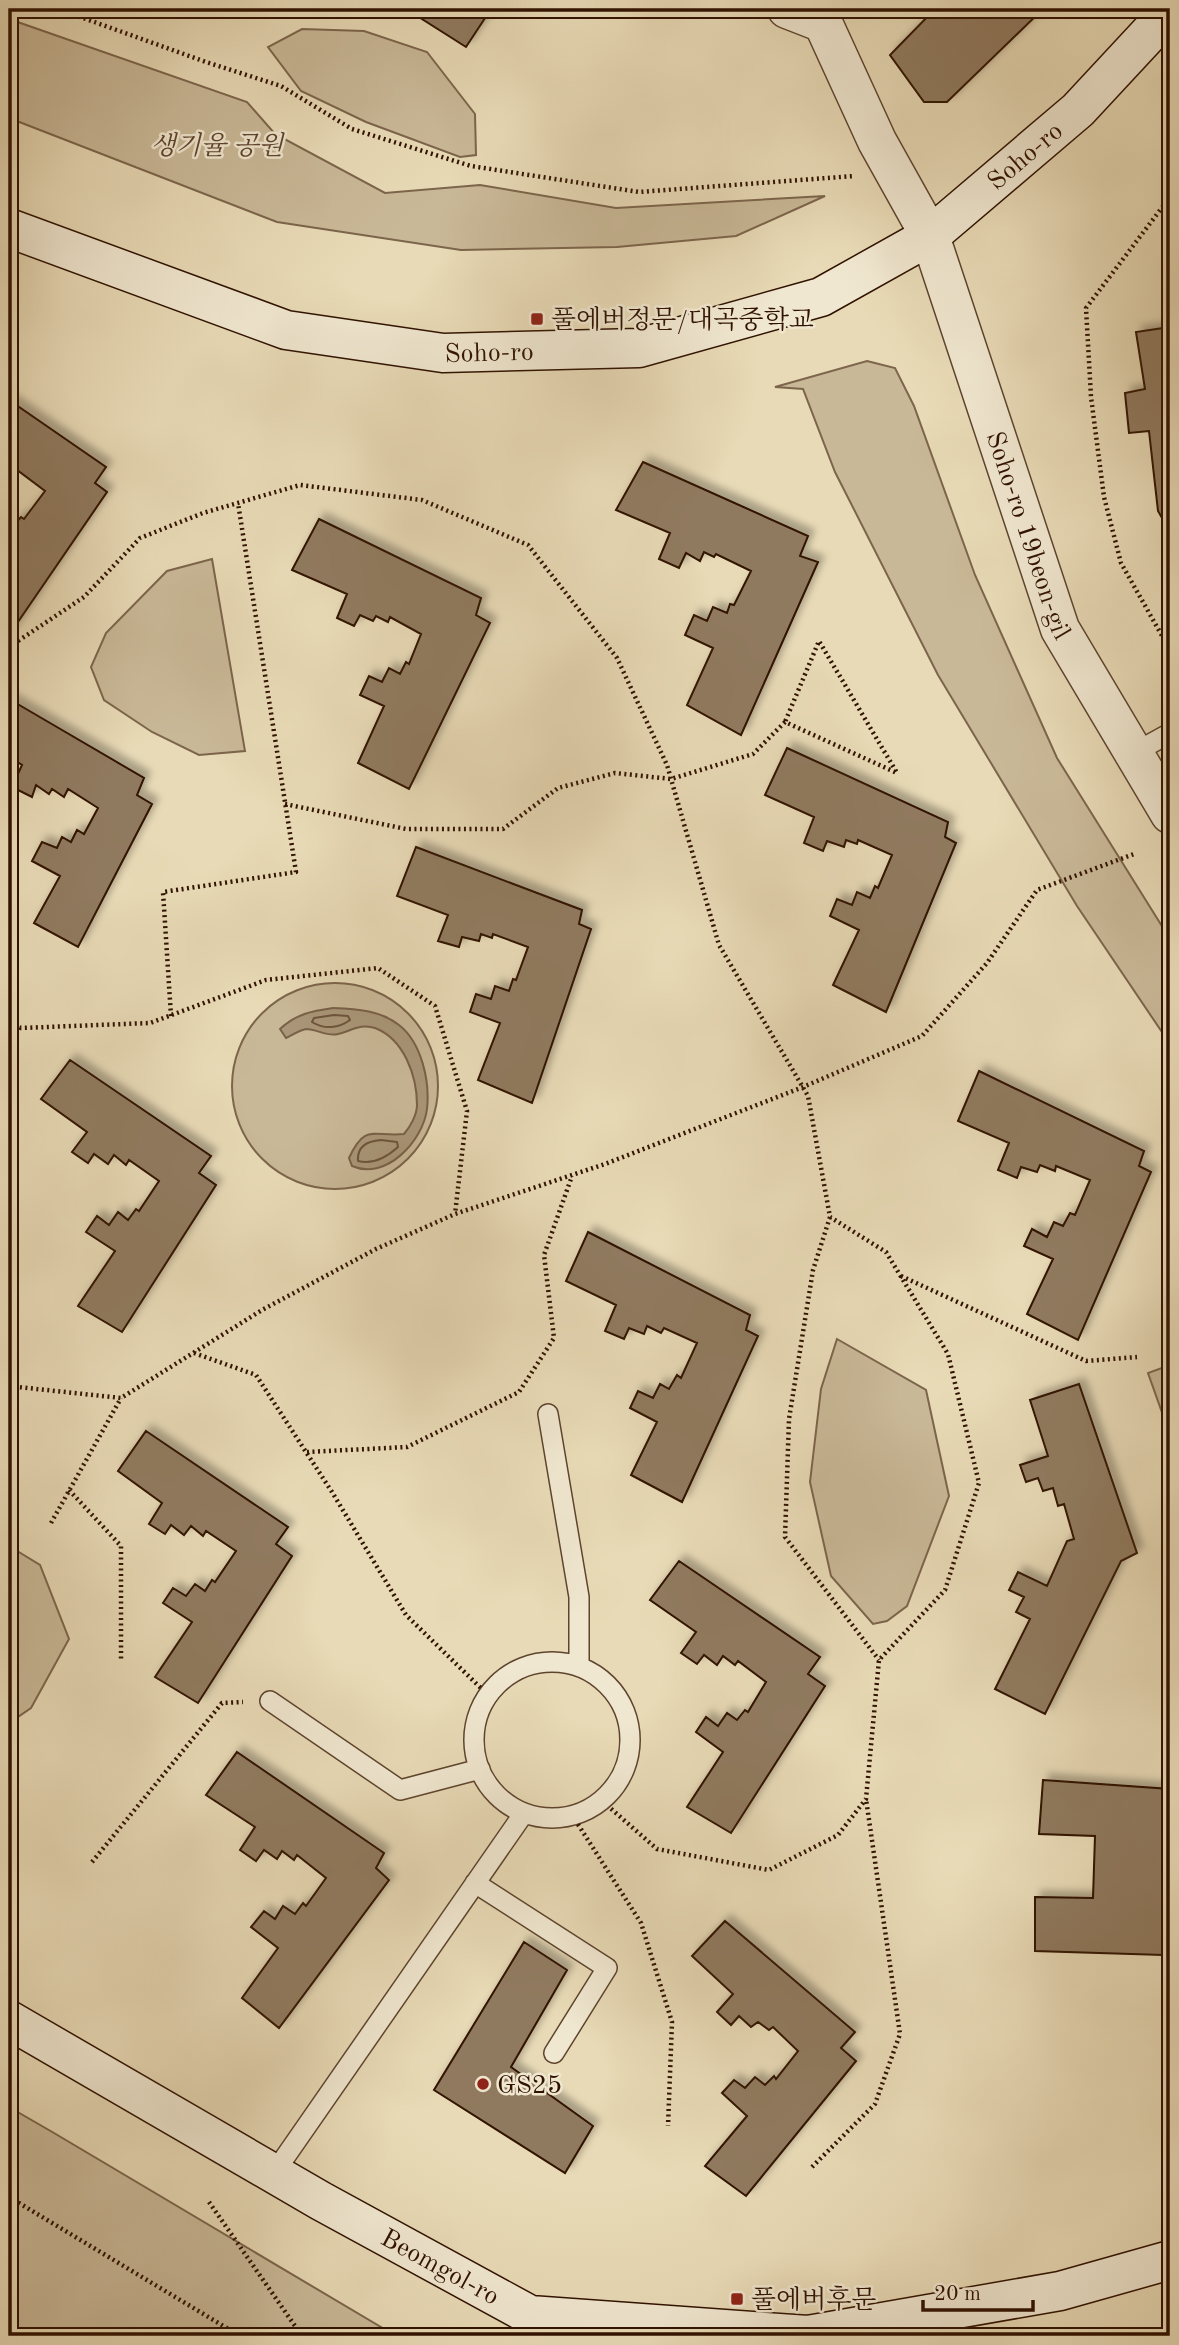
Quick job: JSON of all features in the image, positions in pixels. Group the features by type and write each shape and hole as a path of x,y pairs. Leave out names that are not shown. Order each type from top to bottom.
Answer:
{"street":[{"path":"787,9 832,16"},
{"name":"Soho-ro","path":"9,228 286,330 443,353 639,348 821,297 930,236 1078,110 1170,11"},
{"name":"Soho-ro 19beon-gil","path":"832,16 877,141 930,236 1060,629 1157,781"},
{"name":"Beomgol-ro","path":"9,2020 274,2173 530,2315 808,2335 1060,2291 1170,2260"}],"lane":[{"path":"1157,781 1170,733"},
{"path":"548,1414 579,1597 579,1666"},
{"path":"554,1661 579,1666 601,1678 617,1696 628,1718 630,1744 625,1768 613,1789 595,1805 572,1815 548,1818 524,1813 505,1803 490,1788 480,1769 474,1744 477,1718 488,1695 506,1676 528,1665 554,1661"},
{"path":"270,1701 400,1790 480,1769"},
{"path":"274,2173 524,1813"},
{"path":"475,1883 607,1968 554,2053"}],"path":[{"path":"58,9 281,86 352,129 471,166 639,192 866,175"},
{"path":"1170,197 1086,308 1091,397 1104,497 1121,563 1170,650"},
{"path":"9,647 85,597 141,538 202,513 300,485 422,500 528,545 617,658 667,765 719,945 808,1096 830,1217 813,1270 789,1419 785,1537 879,1660"},
{"path":"171,1016 163,891 296,872 238,503"},
{"path":"285,804 405,829 503,829 558,788 615,773 671,779 754,754 785,722 818,641 897,773 785,722"},
{"path":"51,1523 121,1398 262,1310 376,1249 455,1214 572,1175 803,1087 922,1036 987,962 1037,890 1134,854"},
{"path":"9,1024 22,1028 150,1023 266,980 378,968 435,1006 467,1111 455,1214"},
{"path":"306,1452 407,1447 519,1392 555,1338 544,1255 572,1175"},
{"path":"811,2167 875,2104 900,2034 866,1799 879,1660 945,1590 979,1483 948,1354 886,1252 830,1217"},
{"path":"901,1276 1086,1361 1137,1357"},
{"path":"194,1353 256,1375 406,1615 488,1695"},
{"path":"9,1387 121,1398"},
{"path":"69,1490 121,1546 121,1661"},
{"path":"92,1862 222,1703 270,1701"},
{"path":"601,1800 657,1849 769,1871 838,1835 866,1799"},
{"path":"572,1815 641,1923 668,2009 672,2022 668,2126"},
{"path":"9,2197 240,2336"},
{"path":"209,2202 302,2336"}],"green space":[{"name":"생기율 공원","path":"9,19 247,102 275,134 385,193 480,185 616,208 825,196 736,236 617,247 461,250 277,222 9,118"},
{"path":"302,29 364,31 427,52 475,114 476,155 460,157 366,122 301,91 268,47"},
{"path":"867,361 895,368 914,406 975,575 1057,758 1170,939 1170,1044 1077,906 938,675 835,472 803,389 775,387"},
{"path":"212,559 245,751 199,755 152,732 104,700 91,667 106,633 167,571"},
{"path":"335,983 375,990 408,1013 431,1046 438,1086 431,1126 408,1159 375,1182 335,1189 295,1182 262,1159 239,1126 232,1086 239,1046 262,1013 295,990"},
{"path":"837,1339 926,1390 949,1496 907,1606 887,1621 873,1624 831,1576 810,1482 821,1389"},
{"path":"1170,1365 1170,1435 1148,1373"},
{"path":"9,1546 40,1565 69,1639 31,1708 9,1723"},
{"path":"9,2107 54,2133 396,2336 9,2336"}],"water":[{"path":"333,1008 368,1011 392,1020 414,1042 423,1064 428,1098 424,1121 418,1134 401,1155 378,1168 352,1166 349,1158 365,1136 404,1134 417,1109 415,1082 401,1050 385,1033 375,1028 361,1027 334,1035 306,1029 286,1038 280,1029 305,1014"}],"building":[{"path":"414,9 491,9 466,47 411,12"},
{"path":"935,9 1043,9 947,102 924,102 890,55"},
{"path":"1170,327 1170,532 1158,511 1149,431 1129,433 1125,393 1145,389 1136,332"},
{"path":"9,400 106,467 95,483 107,492 9,635 9,524 12,527 21,517 24,519 45,491 17,470 13,475 9,472"},
{"path":"643,462 808,536 800,556 818,562 741,735 687,705 713,648 685,635 694,615 707,621 713,607 727,613 730,604 734,605 751,571 716,554 714,557 704,552 700,561 686,553 679,568 659,559 670,533 616,510"},
{"path":"319,519 481,598 476,615 490,623 409,789 358,763 384,706 360,695 369,676 382,682 389,668 400,674 406,662 409,664 421,634 390,617 388,622 376,616 373,621 360,615 354,626 337,618 347,594 292,570"},
{"path":"9,699 144,778 137,795 152,804 78,947 34,923 60,876 32,861 42,842 57,848 62,837 71,842 77,830 84,834 98,808 68,789 64,797 52,789 49,794 36,785 32,797 12,787 22,765 9,757"},
{"path":"787,748 948,822 945,837 956,843 886,1012 833,985 859,930 830,916 837,899 852,905 857,892 870,898 875,886 878,888 892,855 858,840 857,844 846,840 844,847 827,841 823,851 804,843 814,817 765,795"},
{"path":"416,847 582,910 579,924 591,929 532,1103 478,1080 500,1023 470,1012 476,994 491,999 495,986 509,991 528,947 493,934 492,938 481,934 479,941 462,937 459,947 438,941 448,915 397,896"},
{"path":"70,1060 211,1156 199,1173 216,1185 122,1332 78,1306 115,1251 86,1232 97,1216 109,1225 118,1212 128,1220 136,1209 139,1211 159,1181 129,1160 126,1165 114,1155 108,1164 94,1154 88,1163 72,1152 87,1132 41,1099"},
{"path":"979,1071 1144,1151 1139,1166 1151,1172 1078,1340 1027,1314 1053,1259 1024,1246 1032,1229 1047,1237 1054,1222 1063,1226 1070,1213 1075,1215 1090,1180 1056,1166 1055,1171 1040,1165 1037,1172 1021,1167 1017,1178 998,1170 1009,1143 958,1121"},
{"path":"588,1232 750,1315 746,1330 758,1336 682,1502 631,1475 657,1422 630,1408 638,1391 653,1398 660,1384 669,1389 677,1375 681,1378 697,1343 664,1328 661,1333 647,1326 644,1334 629,1328 624,1339 605,1331 616,1305 566,1281"},
{"path":"1079,1384 1137,1553 1121,1561 1045,1714 995,1689 1030,1619 1016,1612 1024,1597 1009,1590 1018,1572 1047,1586 1067,1541 1074,1539 1064,1504 1058,1506 1053,1488 1043,1491 1038,1478 1026,1482 1020,1465 1048,1456 1030,1400"},
{"path":"146,1431 288,1527 276,1544 292,1556 198,1703 155,1677 192,1622 163,1603 173,1588 186,1596 195,1584 205,1591 212,1580 215,1582 236,1551 206,1531 203,1536 191,1526 184,1535 171,1525 165,1534 149,1524 162,1503 118,1471"},
{"path":"679,1561 820,1657 808,1674 825,1686 731,1833 687,1807 723,1752 696,1732 706,1717 718,1726 727,1713 737,1720 745,1710 748,1712 766,1682 738,1661 735,1665 723,1656 717,1665 704,1655 697,1664 681,1653 696,1632 650,1600"},
{"path":"237,1752 384,1853 376,1868 389,1880 279,2028 242,1998 278,1948 251,1927 264,1911 275,1919 283,1906 295,1914 303,1903 306,1906 326,1878 297,1855 294,1860 282,1851 277,1859 264,1850 256,1861 240,1850 255,1827 206,1795"},
{"path":"1043,1780 1170,1789 1163,1955 1035,1951 1035,1897 1093,1898 1095,1836 1039,1834"},
{"path":"725,1921 855,2032 841,2048 856,2061 746,2196 705,2166 747,2116 722,2093 734,2080 745,2088 755,2077 765,2085 774,2076 776,2079 798,2051 773,2027 769,2030 758,2022 751,2027 739,2016 731,2025 717,2012 733,1994 692,1956"},
{"path":"524,1942 567,1970 511,2067 593,2126 565,2173 434,2090"}],"place":[{"name":"풀에버정문/대곡중학교","path":"537,319"},
{"name":"GS25","path":"483,2084"},
{"name":"풀에버후문","path":"737,2299"}]}
